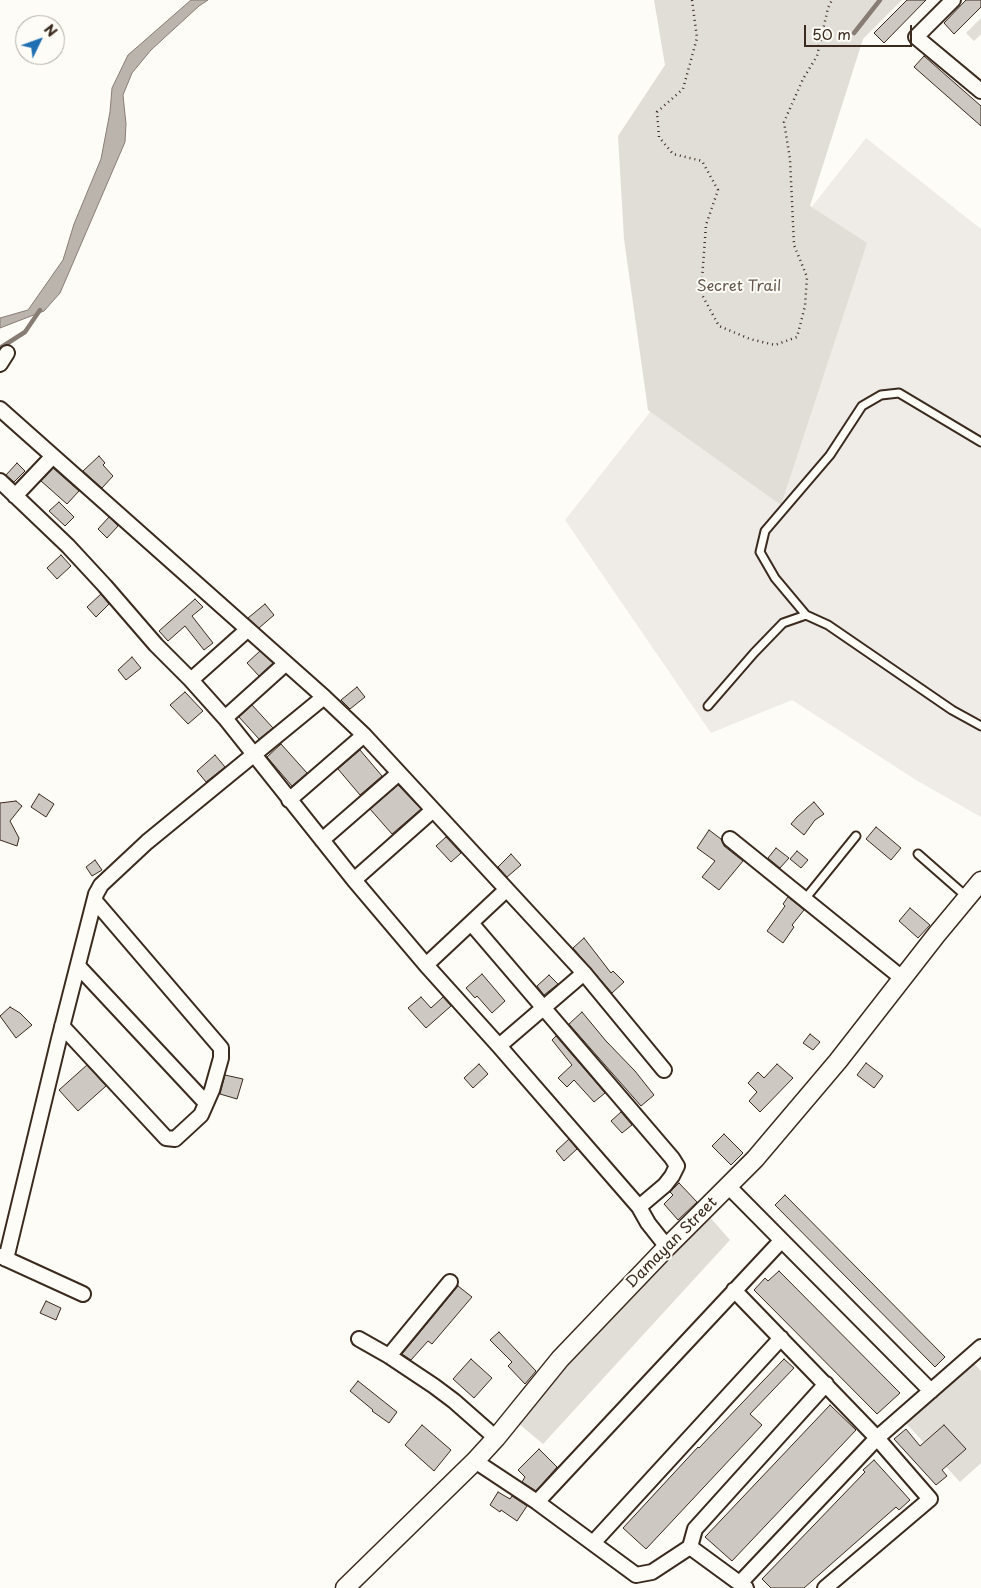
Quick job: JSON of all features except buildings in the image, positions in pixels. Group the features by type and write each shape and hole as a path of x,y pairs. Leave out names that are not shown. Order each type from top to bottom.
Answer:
{"street":[{"path":"953,0 916,38 979,86"},
{"path":"0,409 324,697 364,735 584,973 664,1070"},
{"path":"15,496 52,456"},
{"path":"0,481 106,586 156,646 225,718 354,880 638,1207 667,1247"},
{"path":"190,680 248,630"},
{"path":"225,718 285,664"},
{"path":"83,1294 3,1258 96,894 101,885 138,850 324,697"},
{"path":"289,800 364,735"},
{"path":"322,840 399,773"},
{"path":"354,880 433,810"},
{"path":"730,839 902,978"},
{"name":"Damayan Street","path":"345,1588 475,1461 560,1359 667,1247 755,1159 838,1061 902,978 981,881"},
{"path":"426,965 506,890"},
{"path":"62,1026 166,1138 175,1139 201,1115 221,1058 220,1048 94,901"},
{"path":"471,923 677,1166 665,1185 638,1207"},
{"path":"78,966 206,1103"},
{"path":"499,1046 584,973"},
{"path":"728,1186 931,1391"},
{"path":"537,1502 781,1241"},
{"path":"389,1356 450,1282"},
{"path":"734,1290 877,1438 930,1499 825,1588"},
{"path":"593,1543 780,1338"},
{"path":"360,1339 389,1356 454,1401 496,1438"},
{"path":"690,1547 743,1586 877,1438 981,1347"},
{"path":"475,1461 537,1502 636,1575 652,1572 690,1547 695,1529 826,1384"}],"lane":[{"path":"981,442 899,393 881,395 862,406 830,456 765,531 760,552 775,578 806,615 828,625 952,710 981,726"},
{"path":"708,706 783,623 806,615"},
{"path":"805,899 856,836"},
{"path":"918,854 967,897"}],"path":[{"path":"692,0 697,38 683,88 657,112 659,137 673,154 702,162 718,190 706,224 701,293 719,326 750,339 775,346 797,337 805,306 807,277 794,245 790,160 784,122 803,79 817,56 828,8 832,0"}],"shaded area":[{"path":"191,0 208,0 151,50 132,73 123,95 126,124 125,142 60,293 44,311 0,328 0,318 28,310 63,260 74,224 101,159 110,112 112,88 128,55"},
{"path":"866,138 981,229 981,817 916,780 792,700 711,733 565,520"}],"green space":[{"name":"Secret Trail","path":"654,0 902,0 863,39 810,206 867,243 781,505 648,410 624,239 618,136 665,65"},
{"path":"981,18 981,34 974,41 966,33"},
{"path":"708,1215 730,1240 543,1444 518,1423 567,1363"},
{"path":"972,1361 981,1371 981,1463 960,1482 904,1421"}],"waterway":[{"path":"854,33 880,0"},
{"path":"0,348 25,332 40,310"}]}
